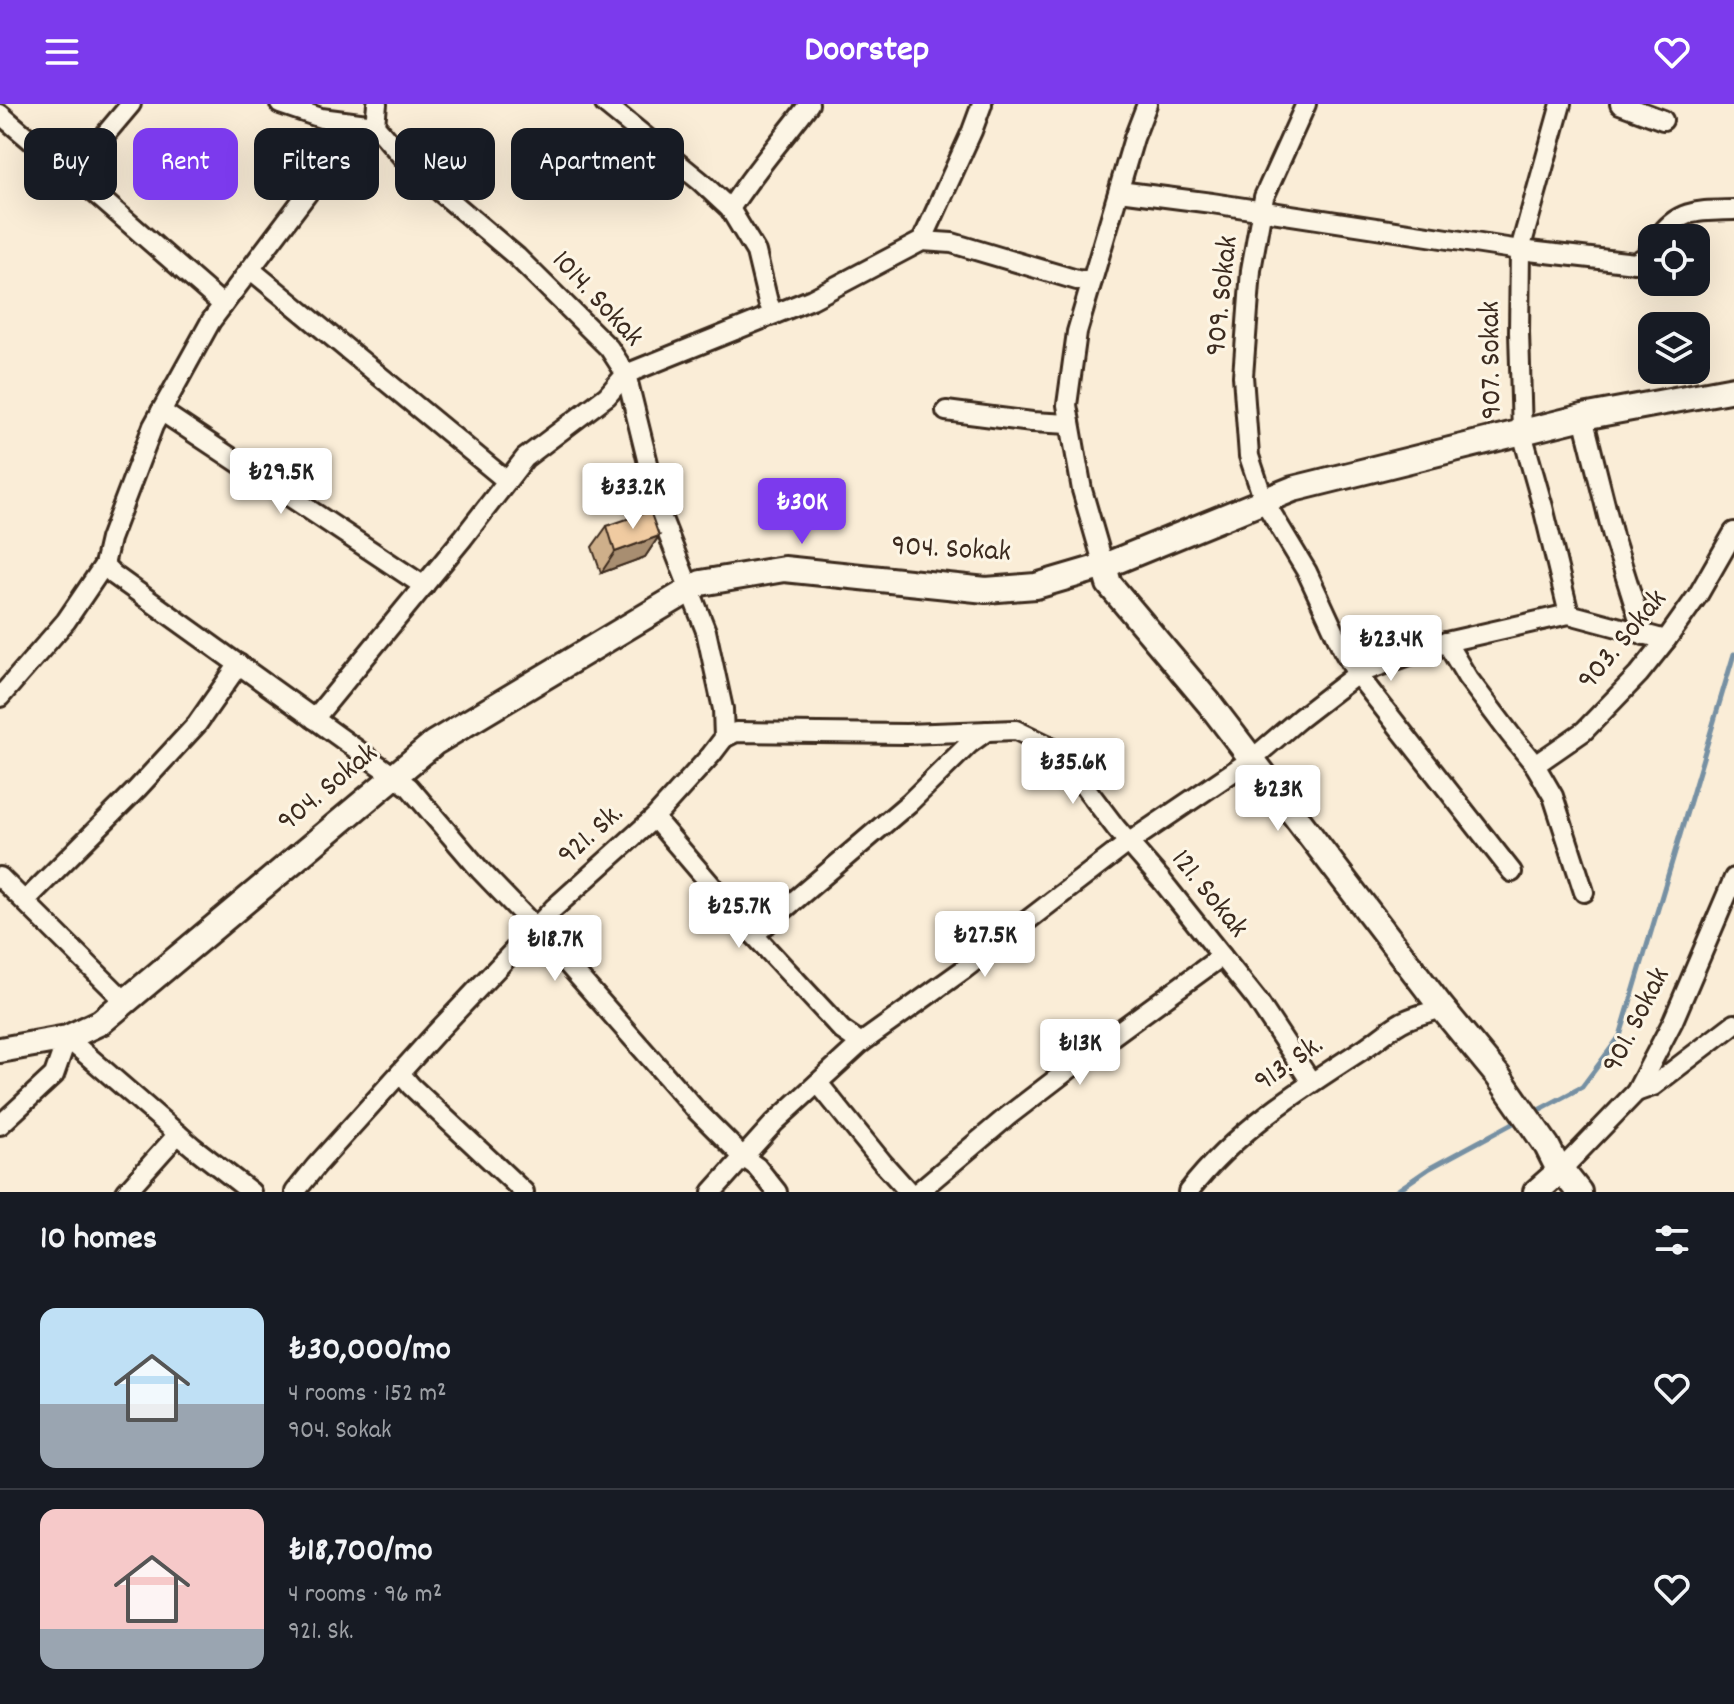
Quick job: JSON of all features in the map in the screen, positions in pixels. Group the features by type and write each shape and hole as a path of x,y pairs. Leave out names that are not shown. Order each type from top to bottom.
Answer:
{"street":[{"path":"111,128 131,104"},
{"path":"280,104 321,118 375,125"},
{"path":"375,125 377,104"},
{"path":"730,209 809,104"},
{"path":"922,241 982,104"},
{"path":"1147,104 1077,332 1067,405 1082,490 1109,584 1209,703 1442,1008 1498,1076 1547,1146 1565,1166 1598,1192"},
{"name":"909. Sokak","path":"1306,104 1264,197 1251,270 1243,376 1249,456 1264,501 1307,572 1357,674 1512,872"},
{"name":"907. Sokak","path":"1561,104 1520,250 1519,332 1522,433 1569,614"},
{"path":"1620,104 1663,120"},
{"path":"608,105 730,209 756,252 768,302 774,314"},
{"path":"0,114 24,134"},
{"path":"0,697 66,621 104,565 110,539 153,426 211,321 347,141 375,125"},
{"name":"1014. Sokak","path":"375,125 411,167 517,257 609,348 626,374 661,516 689,590"},
{"path":"1119,191 1520,250 1638,261"},
{"path":"103,200 223,305"},
{"path":"1671,224 1684,213 1734,210"},
{"path":"314,719 525,458 607,396 626,374 812,299 922,241 952,243 1077,280 1092,281"},
{"path":"250,269 507,481"},
{"name":"904. Sokak","path":"0,1050 67,1038 101,1022 434,743 701,583 784,569 986,590 1036,586 1104,566 1293,489 1583,417 1734,389"},
{"path":"161,411 424,586"},
{"path":"946,411 1070,424"},
{"path":"1583,417 1613,536 1644,635"},
{"name":"903. Sokak","path":"1535,765 1584,731 1639,674 1698,595 1734,532"},
{"path":"104,565 409,787 696,1110 757,1167 777,1192"},
{"path":"689,590 706,631 723,709 724,738"},
{"path":"712,1192 774,1123 861,1043 963,970 1128,843 1252,759 1357,674 1446,642 1569,614 1666,640"},
{"path":"1446,642 1467,677 1535,765 1553,796 1584,892"},
{"path":"25,901 197,724 239,664"},
{"name":"121. Sokak","path":"724,738 736,732 906,734 1016,730 1045,744 1063,758 1128,843 1257,1000 1311,1082"},
{"path":"754,935 909,803 969,744 987,731"},
{"name":"921. Sk.","path":"295,1192 535,927 654,818 724,738"},
{"path":"654,818 754,935 842,1030 861,1043"},
{"path":"0,877 126,1002"},
{"name":"901. Sokak","path":"1565,1166 1636,1092 1673,1021 1734,878"},
{"path":"918,1192 1020,1107 1222,956"},
{"name":"913. Sk.","path":"1188,1192 1230,1146 1279,1105 1405,1020 1442,1008"},
{"path":"1636,1092 1653,1086 1734,1024"},
{"path":"0,1125 54,1075 67,1038 251,1192"},
{"path":"400,1073 524,1192"},
{"path":"818,1083 909,1192"},
{"path":"126,1192 178,1134"},
{"path":"1536,1192 1565,1166"},
{"path":"1565,1166 1579,1192"}],"building":[{"path":"650,511 659,536 615,552 607,526"}],"waterway":[{"path":"1531,1114 1582,1087 1620,1036 1734,654"},
{"path":"1395,1192 1430,1168 1519,1120"}]}
